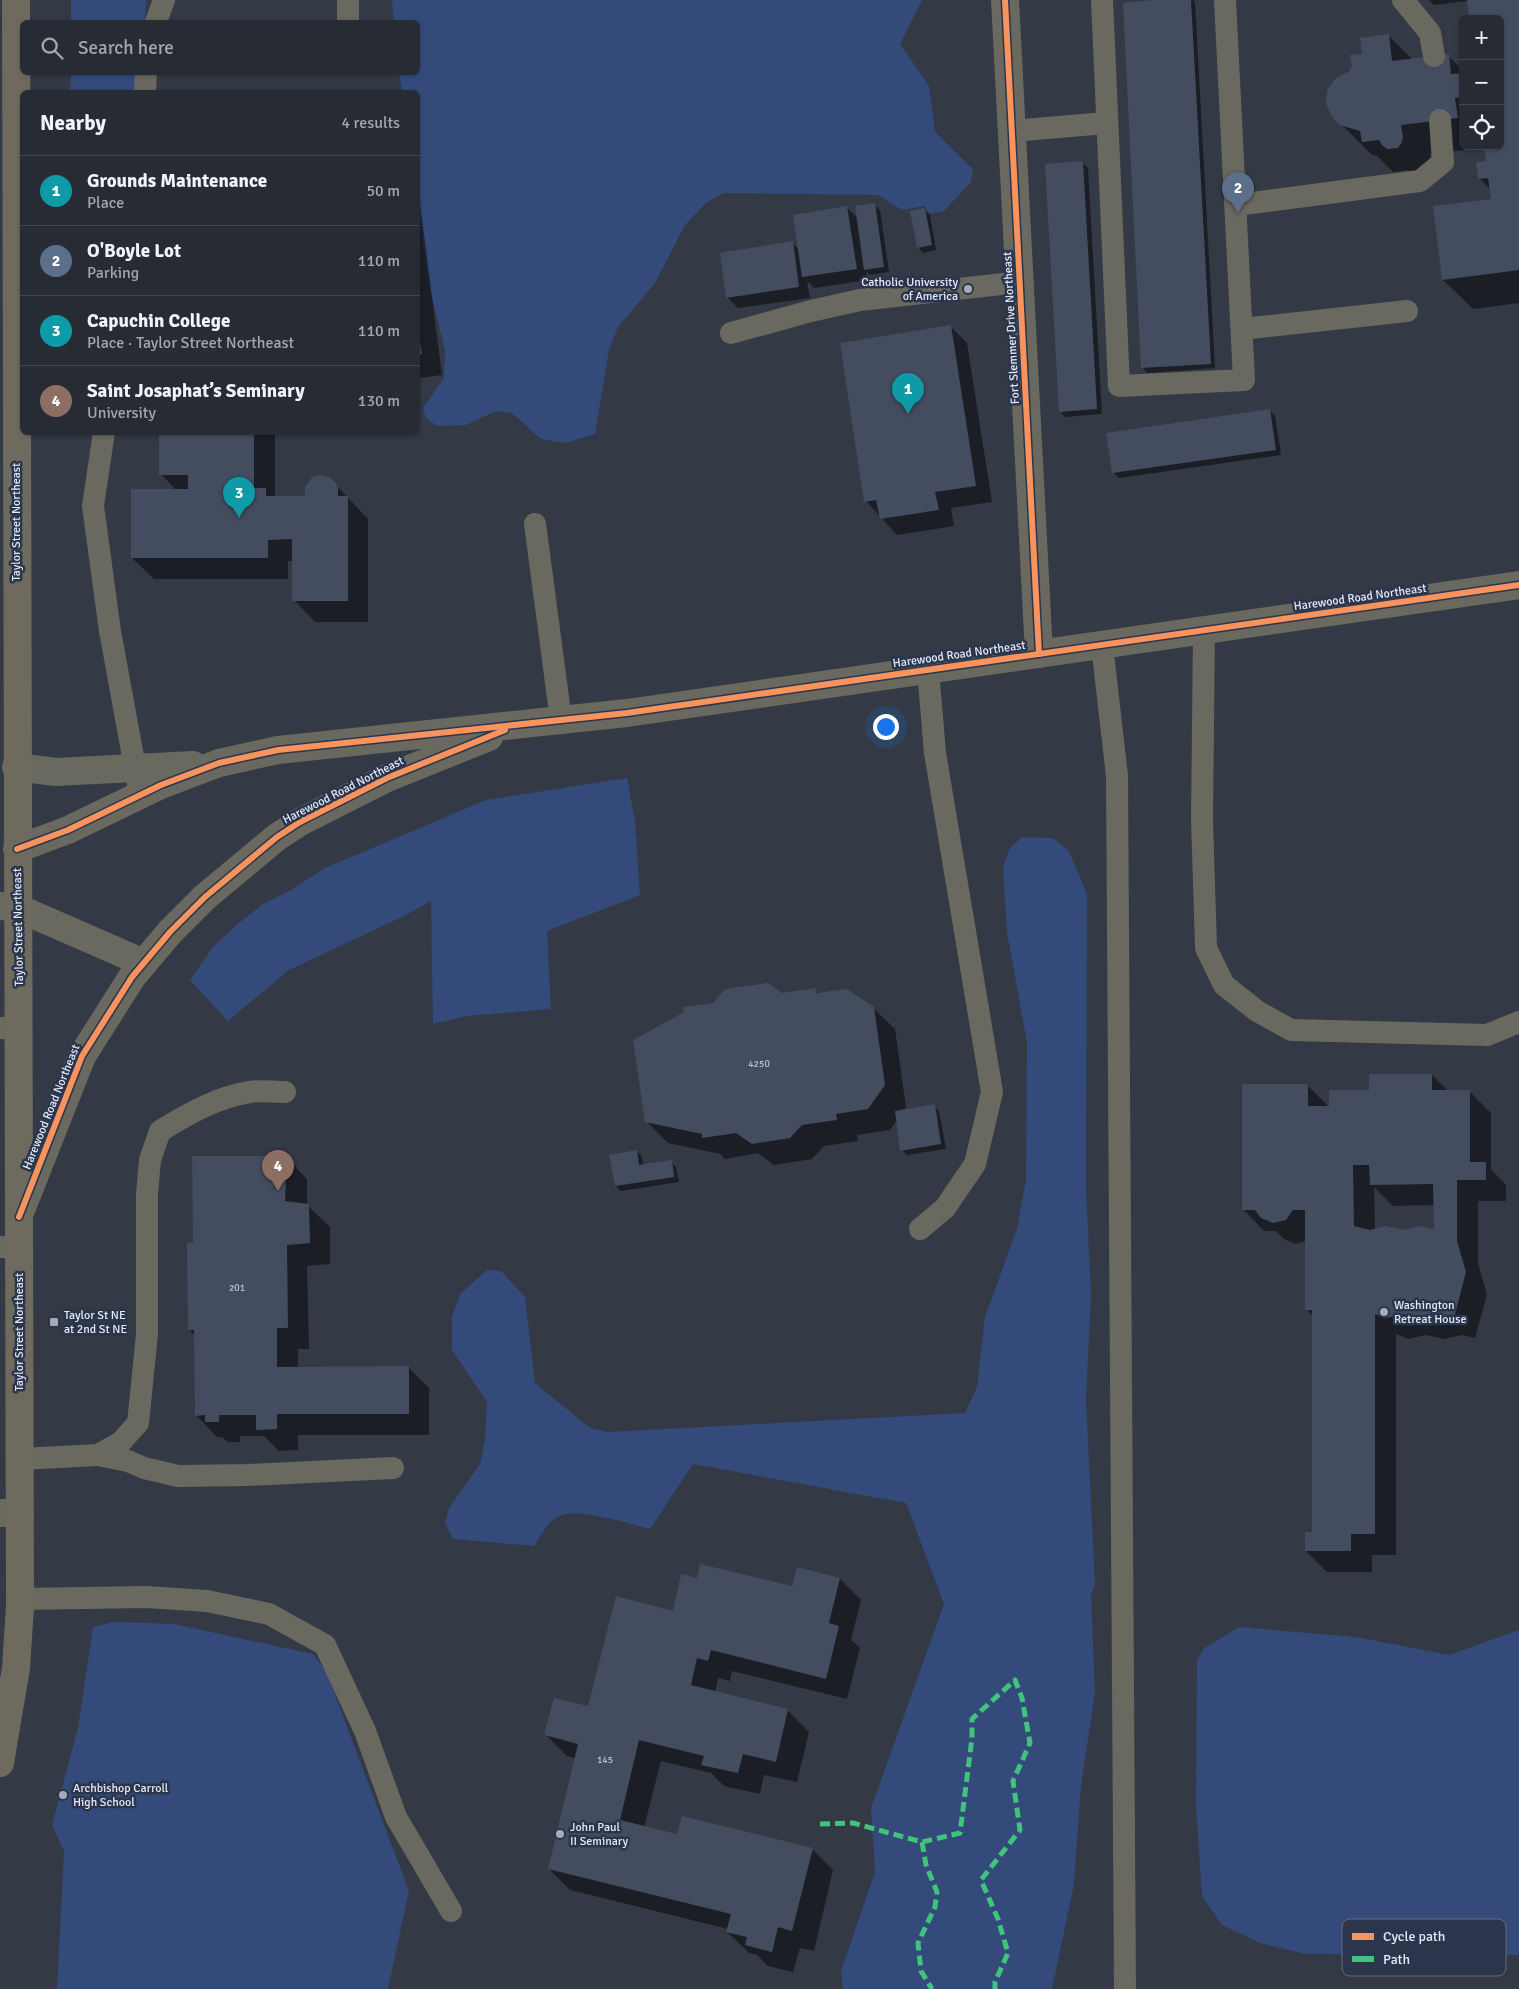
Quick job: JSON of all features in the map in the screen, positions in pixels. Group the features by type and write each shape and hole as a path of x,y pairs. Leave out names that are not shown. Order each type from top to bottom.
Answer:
{"main road":[{"name":"Taylor Street Northeast","path":"0,1763 15,1676 20,1599 10,1513 20,1460 9,1248 19,1217 9,1028 9,907 17,849 8,133 16,0"}],"street":[{"name":"Fort Slemmer Drive Northeast","path":"1005,0 1039,654"},
{"name":"Harewood Road Northeast","path":"17,849 68,830 140,795 219,763 278,750 627,713 1519,586"},
{"name":"Harewood Road Northeast","path":"19,1217 82,1056 110,1009 144,962 204,897 277,836 300,822 387,778 521,724"},
{"path":"16,767 56,772 219,763"},
{"path":"9,907 144,962"}],"lane":[{"path":"157,20 164,0"},
{"path":"348,0 348,20"},
{"path":"1102,0 1119,386 1244,380 1225,0"},
{"path":"1403,0 1430,33 1434,56"},
{"path":"145,90 146,75"},
{"path":"1236,205 1420,181 1443,162 1440,120"},
{"path":"1012,131 1106,123"},
{"path":"731,334 811,311 860,300 1020,282"},
{"path":"1242,329 1407,311"},
{"path":"104,435 93,506 110,631 140,795"},
{"path":"535,524 561,720"},
{"path":"1204,631 1202,819 1206,948 1224,985 1257,1011 1291,1030 1487,1035 1519,1022"},
{"path":"1102,646 1117,776 1124,1989"},
{"path":"920,1229 945,1208 975,1164 992,1092 935,752 928,670"},
{"path":"98,1455 121,1442 138,1423 148,1334 150,1160 160,1131 198,1109 233,1096 252,1092 285,1092"},
{"path":"20,1460 98,1455 128,1461 144,1468 178,1476 247,1475 393,1468"},
{"path":"20,1599 146,1597 207,1601 270,1614 325,1645 365,1732 396,1817 450,1911"}],"shaded area":[{"path":"71,0 146,0 145,20 71,20"},
{"path":"392,0 922,0 900,44 929,86 935,132 973,169 971,182 944,211 927,214 925,206 902,210 878,195 724,193 706,203 685,225 655,283 618,327 609,350 595,434 566,443 541,439 512,413 496,411 466,425 437,426 426,418 423,408 444,378 445,350 429,285 420,219 420,90 402,90 399,75 420,75 420,20 394,20"},
{"path":"71,75 145,75 145,90 70,90"},
{"path":"627,778 635,821 640,895 547,931 551,1009 467,1016 433,1024 431,901 406,915 289,970 228,1021 190,980 213,947 235,926 263,904 291,890 325,868 486,800"},
{"path":"1022,837 1053,838 1069,851 1087,894 1086,1188 1091,1295 1086,1400 1095,1584 1091,1594 1095,1693 1081,1786 1074,1884 1052,1989 843,1989 841,1971 875,1872 871,1808 944,1604 906,1503 693,1464 650,1529 592,1515 570,1513 553,1520 534,1546 453,1539 445,1523 449,1508 480,1464 485,1440 487,1402 452,1350 452,1317 460,1294 487,1270 501,1271 525,1297 535,1383 590,1428 607,1432 965,1413 977,1387 985,1317 1017,1229 1026,1180 1027,1043 1007,932 1003,867 1010,848"},
{"path":"114,1622 174,1624 313,1654 326,1671 409,1891 388,1989 57,1989 64,1851 52,1825 78,1728 93,1627"},
{"path":"1239,1627 1356,1637 1449,1655 1519,1630 1519,1955 1506,1955 1506,1919 1342,1919 1342,1954 1305,1954 1260,1943 1222,1925 1202,1896 1196,1805 1197,1661 1203,1649"}],"building":[{"path":"1152,0 1191,0 1211,364 1141,368 1123,3"},
{"path":"1467,0 1519,0 1519,270 1442,280 1433,206 1491,199 1488,178 1478,179 1476,162 1486,161 1485,150 1504,150 1504,15 1469,15"},
{"path":"1389,34 1392,61 1449,54 1451,74 1459,73 1459,98 1455,98 1458,118 1401,125 1403,137 1401,144 1398,148 1387,149 1379,140 1362,142 1360,131 1340,125 1333,119 1326,103 1327,90 1335,79 1352,68 1350,55 1362,54 1360,38"},
{"path":"1083,161 1097,409 1059,412 1045,164"},
{"path":"875,203 884,267 864,270 855,206"},
{"path":"847,206 857,269 802,277 793,215"},
{"path":"925,208 932,245 917,248 910,211"},
{"path":"793,241 799,287 726,298 720,253"},
{"path":"951,325 976,486 935,492 939,510 880,519 876,500 864,502 840,343"},
{"path":"1270,409 1276,450 1112,473 1106,433"},
{"path":"159,435 254,435 254,488 266,488 266,496 305,496 305,487 313,476 329,477 338,487 338,496 348,496 348,601 292,601 292,539 268,540 268,558 131,558 131,489 188,489 188,475 159,475"},
{"path":"768,983 782,993 816,988 817,993 847,989 874,1007 885,1085 868,1109 836,1114 837,1120 802,1125 790,1138 752,1144 736,1133 702,1138 702,1134 645,1122 633,1040 684,1012 683,1007 713,1003 725,989"},
{"name":"Washington Retreat House","path":"1369,1074 1432,1074 1432,1090 1470,1090 1470,1162 1486,1162 1486,1180 1457,1180 1457,1241 1466,1272 1454,1318 1440,1314 1422,1318 1404,1314 1386,1318 1375,1314 1375,1534 1351,1534 1351,1551 1305,1551 1305,1532 1312,1532 1312,1310 1305,1310 1305,1210 1293,1210 1286,1220 1273,1223 1261,1218 1255,1210 1242,1210 1242,1084 1308,1084 1308,1106 1329,1106 1329,1090 1369,1090","holes":["1353,1165 1369,1165 1370,1185 1433,1184 1434,1229 1419,1226 1404,1230 1385,1226 1370,1230 1354,1226"]},
{"path":"935,1104 941,1144 900,1151 895,1111"},
{"path":"637,1150 639,1165 672,1160 674,1177 615,1186 609,1155"},
{"path":"192,1156 287,1156 285,1201 309,1204 310,1243 287,1245 288,1328 277,1328 277,1367 409,1366 409,1414 277,1414 277,1429 256,1430 256,1415 219,1415 219,1422 205,1422 205,1415 195,1416 194,1330 188,1330 187,1243 193,1243"},
{"path":"700,1564 792,1586 797,1567 840,1578 829,1623 839,1626 826,1679 711,1650 708,1661 697,1658 691,1685 788,1709 776,1762 743,1754 738,1773 701,1765 704,1756 639,1740 620,1820 677,1834 682,1816 813,1848 792,1931 778,1927 772,1952 745,1945 747,1937 726,1932 731,1914 548,1869 578,1744 544,1735 554,1698 588,1706 616,1596 673,1611 681,1574 697,1578"}],"marked path":[{"path":"820,1824 853,1823 922,1842 960,1833 972,1738 972,1719 1015,1680 1022,1698 1030,1743 1013,1781 1020,1830 981,1880 998,1919 1008,1953 995,1982 995,1989"},
{"path":"922,1842 926,1865 937,1892 935,1907 918,1943 921,1971 932,1989"}],"cycle path":[{"path":"1005,0 1039,654"},
{"path":"17,849 68,830 161,785 219,763 278,750 627,713 1519,585"},
{"path":"19,1217 82,1056 132,977 170,932 205,897 277,837 300,822 387,778 505,730"}],"place":[{"name":"O'Boyle Lot","path":"1238,213"},
{"name":"Catholic University of America","path":"968,289"},
{"name":"Grounds Maintenance","path":"908,414"},
{"name":"Capuchin College","path":"239,518"},
{"name":"Saint Josaphat’s Seminary","path":"278,1191"},
{"name":"Washington Retreat House","path":"1384,1312"},
{"name":"Taylor St NE at 2nd St NE","path":"54,1322"},
{"name":"Archbishop Carroll High School","path":"63,1795"},
{"name":"John Paul II Seminary","path":"560,1834"}]}
